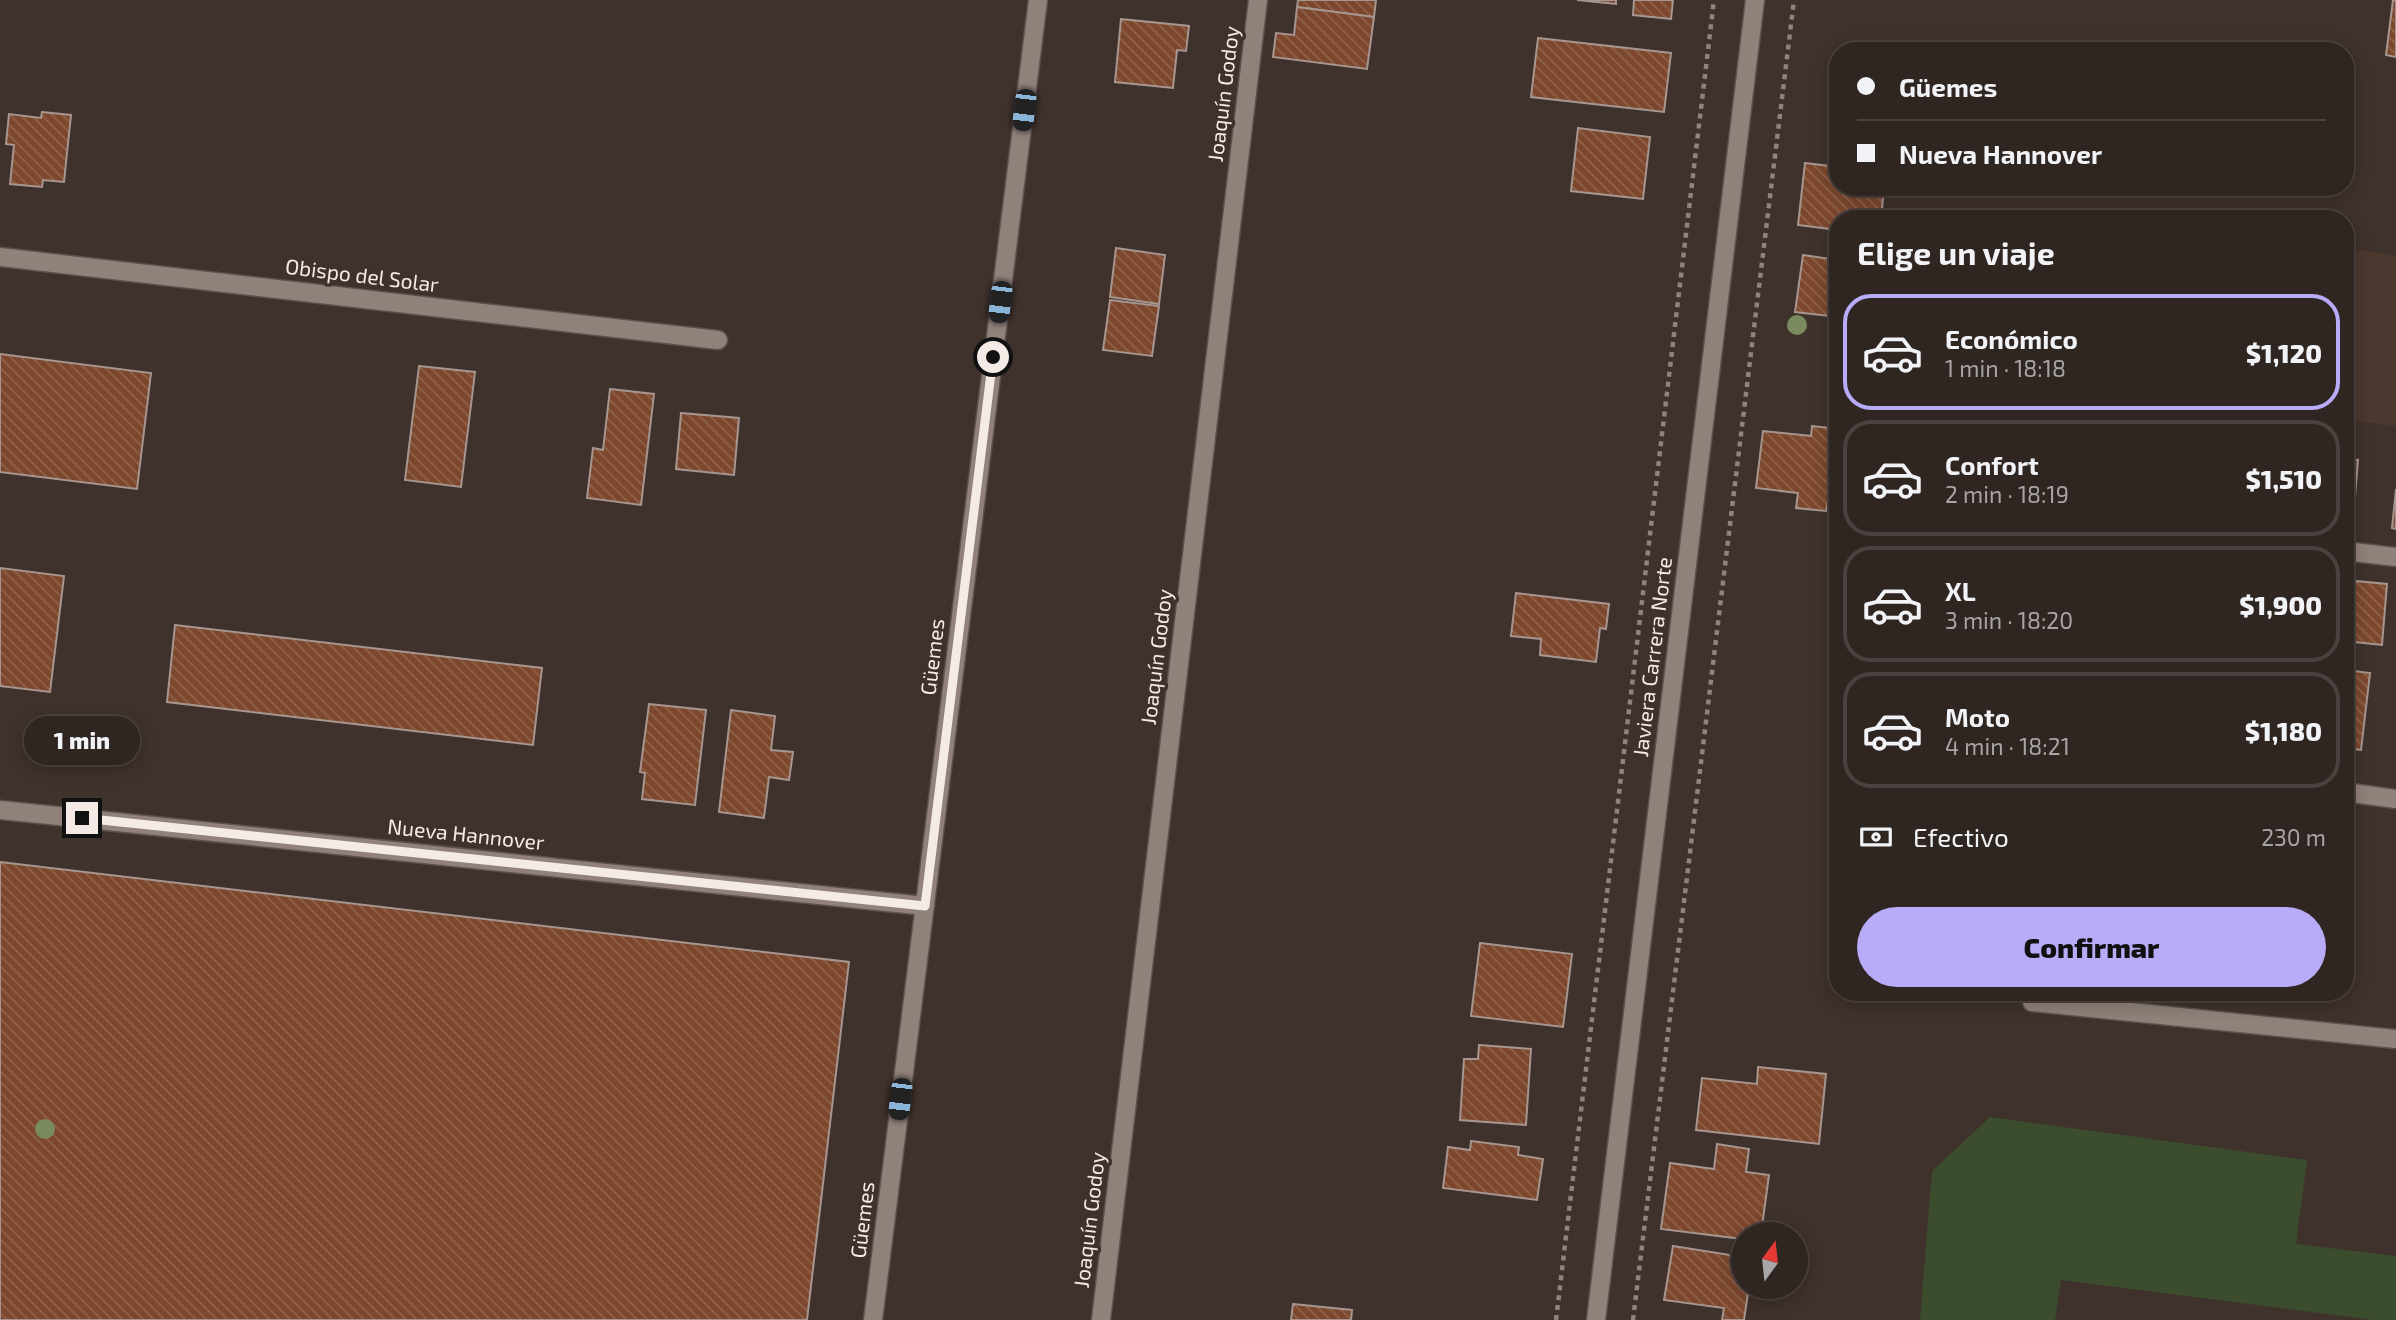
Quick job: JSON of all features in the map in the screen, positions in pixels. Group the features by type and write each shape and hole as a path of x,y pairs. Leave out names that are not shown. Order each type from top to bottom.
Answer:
{"street":[{"name":"Güemes","path":"873,1320 1038,0"},
{"name":"Joaquín Godoy","path":"1101,1320 1258,0"},
{"name":"Javiera Carrera Norte","path":"1597,1320 1755,0"},
{"name":"Obispo del Solar","path":"0,257 718,340"},
{"path":"2354,552 2396,557"},
{"path":"2354,794 2396,799"},
{"name":"Nueva Hannover","path":"1,809 925,906"},
{"path":"2032,1002 2396,1039"}],"path":[{"path":"1556,1320 1714,0"},
{"path":"1633,1320 1794,0"}],"shaded area":[{"path":"2354,250 2396,255 2396,426 2354,421"}],"green space":[{"path":"1990,1117 2307,1160 2296,1244 2396,1256 2396,1320 2374,1320 2061,1280 2055,1320 1920,1320 1932,1171"}],"building":[{"path":"1298,0 1376,0 1374,17 1297,7"},
{"path":"1577,0 1616,0 1616,4"},
{"path":"1634,0 1673,0 1671,19 1633,15"},
{"path":"2393,0 2396,0 2396,57 2386,55"},
{"path":"1297,7 1374,17 1367,69 1273,57 1276,33 1294,35"},
{"path":"1121,19 1189,26 1186,51 1177,50 1173,88 1115,82"},
{"path":"1538,38 1671,53 1664,112 1531,97"},
{"path":"42,112 71,115 64,182 43,180 42,187 10,184 14,145 6,144 9,114 41,118"},
{"path":"1578,128 1650,137 1643,199 1571,191"},
{"path":"1805,163 1829,166 1829,196 1883,196 1882,210 1829,210 1829,229 1798,225"},
{"path":"1116,248 1165,255 1159,304 1110,297"},
{"path":"1803,255 1829,259 1829,316 1795,312"},
{"path":"1110,300 1159,306 1152,356 1103,350"},
{"path":"0,354 151,373 137,489 0,472"},
{"path":"419,366 475,372 461,487 405,480"},
{"path":"610,389 654,394 641,505 587,498 593,448 603,450"},
{"path":"681,413 739,418 734,475 676,469"},
{"path":"1812,426 1829,428 1829,501 1826,511 1796,508 1798,493 1756,488 1763,431 1811,436"},
{"path":"2354,460 2358,460 2354,509"},
{"path":"2396,489 2396,529 2392,528"},
{"path":"0,568 64,576 50,692 0,686"},
{"path":"2354,581 2387,584 2382,645 2354,642"},
{"path":"1516,593 1609,604 1606,629 1600,628 1596,662 1540,655 1541,639 1511,636"},
{"path":"175,625 542,668 533,745 167,702"},
{"path":"2354,671 2370,673 2361,750 2354,749"},
{"path":"649,704 706,710 695,805 642,799 645,773 640,772"},
{"path":"731,710 775,716 771,750 793,752 789,780 769,777 764,818 719,812"},
{"path":"0,862 849,962 807,1320 0,1320"},
{"path":"1480,943 1572,954 1563,1027 1471,1016"},
{"path":"1479,1045 1531,1049 1526,1125 1460,1120 1464,1059 1478,1059"},
{"path":"1758,1067 1826,1074 1819,1144 1696,1130 1702,1078 1757,1084"},
{"path":"1471,1141 1519,1147 1518,1155 1543,1159 1537,1200 1443,1188 1448,1147 1470,1150"},
{"path":"1717,1144 1749,1149 1746,1172 1769,1175 1763,1222 1731,1222 1731,1238 1661,1229 1670,1163 1714,1169"},
{"path":"1673,1246 1731,1255 1731,1299 1747,1299 1744,1320 1722,1320 1724,1308 1664,1300"},
{"path":"1293,1304 1352,1310 1351,1320 1291,1320"}],"route":[{"path":"82,818 925,906 993,357"}]}
